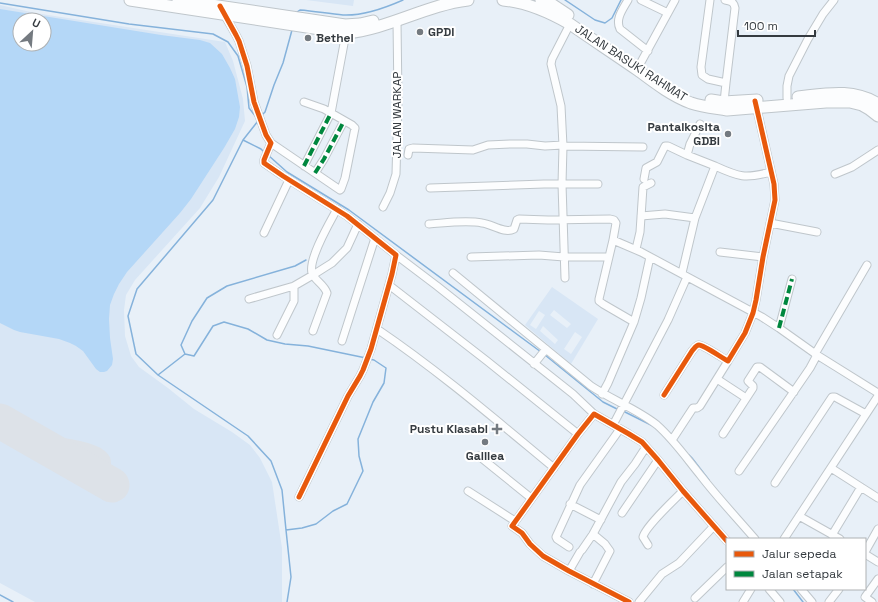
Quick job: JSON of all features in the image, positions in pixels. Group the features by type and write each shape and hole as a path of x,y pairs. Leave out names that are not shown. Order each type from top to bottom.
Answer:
{"highway":[{"path":"130,0 345,25 360,24 370,26 397,21 422,12 468,0"},
{"path":"178,0 223,11 346,33 358,32 437,0"},
{"name":"JALAN BASUKI RAHMAT","path":"503,0 521,3 542,2 552,14 570,24 648,78 689,102 705,107 727,110 756,104 850,102 869,108 878,116"},
{"path":"542,2 561,10 669,84 702,99 756,104 787,98 831,94 850,94 864,97 878,104"}],"street":[{"path":"628,0 619,18 618,26 648,51"},
{"path":"641,0 668,13"},
{"path":"640,64 675,0"},
{"path":"710,0 701,66 702,76 726,83"},
{"path":"724,102 735,8 734,3 725,0"},
{"path":"787,98 789,76 808,39 823,14 834,0"},
{"path":"223,11 236,35 245,59 254,102 270,145 316,173 340,190 342,189 345,178 354,128 321,107 304,102"},
{"name":"JALAN WARKAP","path":"383,207 390,193 396,174 398,100 397,21"},
{"path":"565,278 561,106 551,64 552,59 570,24"},
{"path":"304,166 331,113 346,33"},
{"path":"672,440 693,408 698,408 700,406 728,361 745,332 756,300 775,200 775,192 756,104"},
{"path":"316,173 344,121"},
{"path":"687,155 690,144 700,124"},
{"path":"408,155 409,149 413,148 473,150 488,146 514,144 546,146 643,147"},
{"path":"270,145 264,161 266,165 358,224 536,362 594,414 614,423 620,429 642,442 726,540"},
{"path":"636,249 640,232 643,186 647,181 646,168 657,162 665,146 729,172 743,176 754,176 771,172"},
{"path":"835,174 852,167 878,150"},
{"path":"614,423 668,320 684,275 695,218 715,166"},
{"path":"264,233 289,180"},
{"path":"430,188 544,184 598,184"},
{"path":"314,331 327,292 326,289 313,276 311,270 312,264 315,252 336,209"},
{"path":"641,216 665,214 695,218"},
{"path":"429,224 455,222 482,223 500,229 512,230 519,219 614,220 616,223 613,240 599,295 599,301 620,315 634,322"},
{"path":"770,223 817,232"},
{"path":"249,299 294,286 313,276 332,263 347,248 358,224"},
{"path":"342,341 375,238"},
{"path":"613,240 636,249 753,312 878,393"},
{"path":"720,252 763,257"},
{"path":"299,497 348,396 367,361 389,285 396,254"},
{"path":"471,257 539,255 564,257 609,257"},
{"path":"602,394 634,322 640,303 650,257"},
{"path":"739,471 810,368 816,354 868,265"},
{"path":"453,273 545,351 591,386 623,406 633,409 657,425 672,440 754,538"},
{"path":"779,328 792,279"},
{"path":"389,285 578,434"},
{"path":"277,335 294,301 294,286"},
{"path":"377,329 447,379 554,468"},
{"path":"664,395 689,356 698,346 700,345 705,347 728,361"},
{"path":"536,362 545,351"},
{"path":"723,434 753,388 748,381 757,366 794,392"},
{"path":"717,379 744,396"},
{"path":"785,538 878,396"},
{"path":"775,483 832,397 835,397 866,414"},
{"path":"594,414 531,498 512,526 522,533 530,544 543,556 628,602"},
{"path":"569,547 556,537 570,504 585,478 620,429"},
{"path":"569,571 593,534 619,486 646,448"},
{"path":"479,456 531,498"},
{"path":"622,513 658,460"},
{"path":"831,468 878,498"},
{"path":"832,535 861,487"},
{"path":"468,491 515,521"},
{"path":"648,545 643,537 644,534 683,491"},
{"path":"570,504 601,520"},
{"path":"799,516 838,538"},
{"path":"639,602 662,574 679,563 714,526"},
{"path":"866,551 878,529"},
{"path":"593,534 605,544 610,551 593,584"},
{"path":"866,554 878,562"},
{"path":"695,598 726,568"},
{"path":"872,602 864,600 878,579"},
{"path":"743,602 750,590"},
{"path":"770,590 780,602"},
{"path":"802,590 812,602"},
{"path":"829,602 838,590"}],"shaded area":[{"path":"306,0 354,0 353,6"},
{"path":"0,5 31,12 12,12 12,52 52,52 52,16 225,42 233,61 243,99 245,121 219,177 200,208 135,280 126,295 124,310 125,336 131,356 139,367 194,409 232,432 250,445 260,458 272,482 282,548 282,602 35,602 0,583"},
{"path":"0,9 19,12 12,12 12,52 52,52 52,17 200,40 210,43 222,54 235,79 240,107 239,117 235,129 224,148 191,199 127,272 119,284 110,305 109,319 113,359 112,365 107,371 100,372 96,369 83,351 70,343 59,339 14,330 0,323"},
{"path":"552,287 598,319 571,364 525,325","holes":["554,310 571,324 567,328 550,315","539,311 545,315 536,329 530,325","543,326 558,340 555,344 540,331","575,332 582,337 571,354 564,349"]}],"waterway":[{"path":"297,12 300,10 351,15 382,9 403,0"},
{"path":"565,0 595,20 605,23 612,18 621,0"},
{"path":"0,3 129,24 213,34 228,42 238,56 247,87 249,108 256,117"},
{"path":"261,116 265,112 283,63 292,30"},
{"path":"258,121 243,140 261,149 265,153"},
{"path":"243,140 213,200 137,289 128,316 136,354 158,375 248,436 271,461 282,490 286,530"},
{"path":"268,155 287,172 349,210 541,352"},
{"path":"185,354 181,345 192,321 207,298 227,286 295,266 306,260"},
{"path":"185,354 194,356 213,326 224,322 248,329 267,340 285,344 308,346 366,358"},
{"path":"158,375 185,354"},
{"path":"545,355 603,402 619,410"},
{"path":"287,602 291,577 286,530 316,524 333,511 347,504 363,471 359,456 358,439 373,402 384,383 386,368 374,360 369,359"},
{"path":"623,411 653,426"},
{"path":"689,455 709,480"},
{"path":"794,590 803,602"},
{"path":"0,595 13,602"}],"taxiway":[{"path":"36,442 71,446 97,454 104,460 104,463 100,469 92,474"}],"runway":[{"path":"0,421 112,485"}],"marked path":[{"path":"304,166 331,113"},
{"path":"315,173 344,121"},
{"path":"779,328 792,279"}],"cycle path":[{"path":"220,6 239,41 247,66 254,102 266,135 271,143 264,163 347,216 396,255 371,349 363,370 348,396 299,497"},
{"path":"664,395 692,351 697,346 699,345 705,347 728,361 745,333 753,313 775,200 774,184 755,101"},
{"path":"629,602 543,556 530,544 522,533 512,526 594,414 642,442 726,540"}],"place":[{"name":"GPDI","path":"420,32"},
{"name":"Bethel","path":"308,38"},
{"name":"Pantaikosita GDBI","path":"728,134"},
{"name":"Pustu Klasabi","path":"497,429"},
{"name":"Galilea","path":"485,442"}]}
